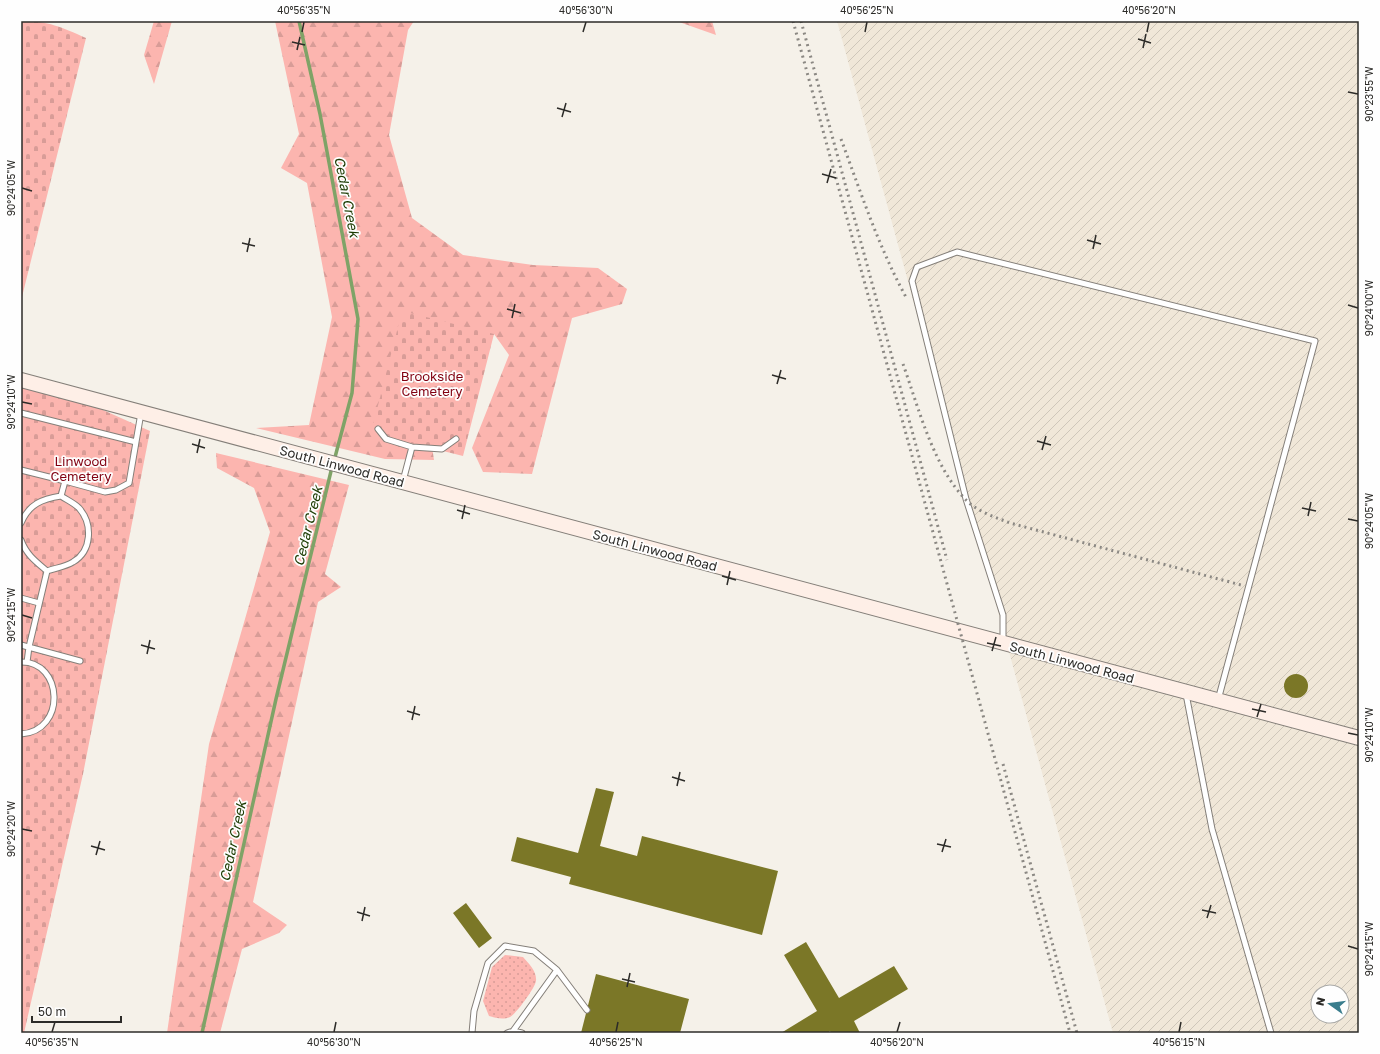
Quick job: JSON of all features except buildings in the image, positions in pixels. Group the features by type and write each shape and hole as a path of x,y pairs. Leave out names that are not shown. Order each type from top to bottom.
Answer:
{"main road":[{"name":"South Linwood Road","path":"21,380 1186,693 1359,738"}],"lane":[{"path":"1003,643 1003,615 966,499 912,281 918,267 957,252 1315,341 1217,701"},
{"path":"21,413 136,442"},
{"path":"21,470 105,492 116,490 129,483 140,413"},
{"path":"378,429 386,439 412,447 442,449 456,439"},
{"path":"402,482 412,447"},
{"path":"61,496 65,482"},
{"path":"21,523 24,515 32,506 38,502 61,496 78,507 86,517 89,536 81,555 73,562 46,571"},
{"path":"21,540 24,550 46,571"},
{"path":"21,734 29,733 40,728 51,715 55,703 54,687 48,676 40,669 24,662 29,647 46,571"},
{"path":"21,598 39,603"},
{"path":"21,645 80,661"},
{"path":"1186,693 1212,829 1271,1033"},
{"path":"472,1033 474,1011 488,963 505,946 534,951 557,970 586,1010"},
{"path":"513,1031 557,970"},
{"path":"507,1033 513,1031 522,1033"}],"shaded area":[{"path":"837,21 1359,21 1359,1033 1113,1033"}],"green space":[{"path":"21,21 55,25 86,38 21,301"},
{"path":"154,21 172,21 154,84 144,55"},
{"path":"275,21 414,21 408,30 389,135 412,218 463,255 533,265 598,268 627,289 622,304 572,318 532,474 483,472 472,448 509,355 494,334 431,440 434,460 385,459 256,428 309,425 332,317 307,183 281,168 299,134"},
{"path":"678,21 712,21 716,35 682,23"},
{"name":"Brookside Cemetery","path":"402,311 494,334 463,456 371,433"},
{"name":"Linwood Cemetery","path":"21,380 56,389 150,431 83,774 24,1033 21,1033"},
{"path":"216,453 349,485 325,574 341,587 318,602 253,902 287,925 279,933 242,949 220,1033 167,1033 209,744 270,532 254,488 217,468"},
{"path":"505,955 523,957 534,971 536,981 529,995 513,1015 507,1018 500,1018 489,1016 483,1001 492,967"}],"waterway":[{"name":"Cedar Creek","path":"299,21 320,114 358,319 352,393 334,461"},
{"name":"Cedar Creek","path":"202,1033 276,699 332,467"}],"railway":[{"path":"793,21 1070,1033"},
{"path":"801,21 947,560"},
{"path":"841,139 879,240 907,299"},
{"path":"903,364 921,418 944,471 966,500 976,508 1010,523 1241,585"},
{"path":"1003,764 1077,1033"}]}
